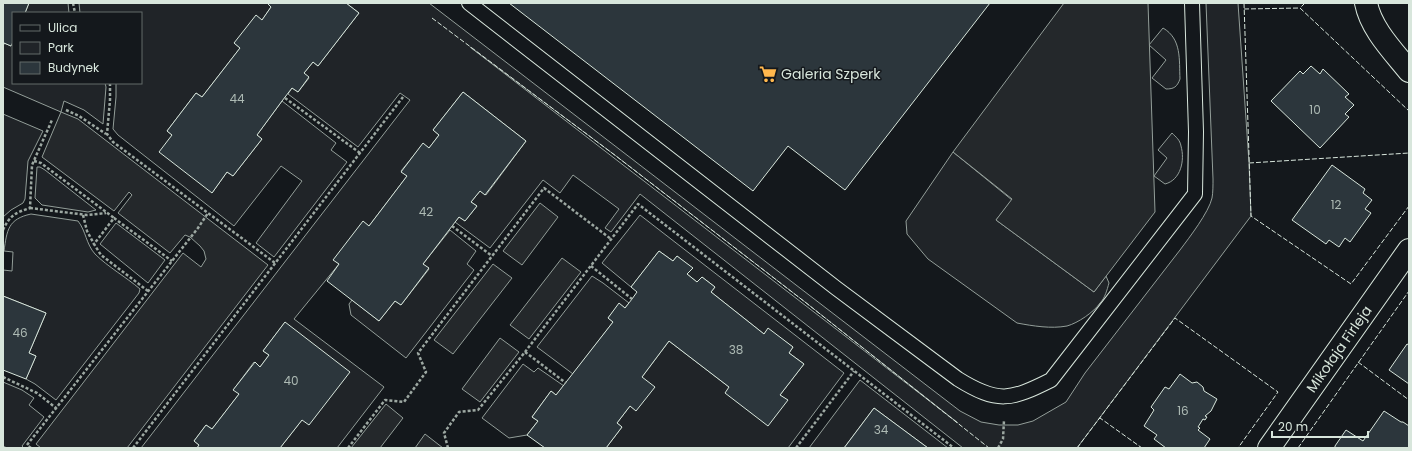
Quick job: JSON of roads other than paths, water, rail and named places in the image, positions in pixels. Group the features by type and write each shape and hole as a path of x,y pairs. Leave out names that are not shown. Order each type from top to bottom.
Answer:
{"street":[{"path":"1366,3 1368,14 1387,43 1409,71"},
{"name":"Mikołaja Firleja","path":"1269,448 1409,250"}],"lane":[{"path":"469,3 836,288 958,380 975,390 992,396 1011,396 1027,392 1051,380 1195,194 1196,132 1192,3"}],"place":[{"name":"Galeria Szperk","path":"768,74"}]}
